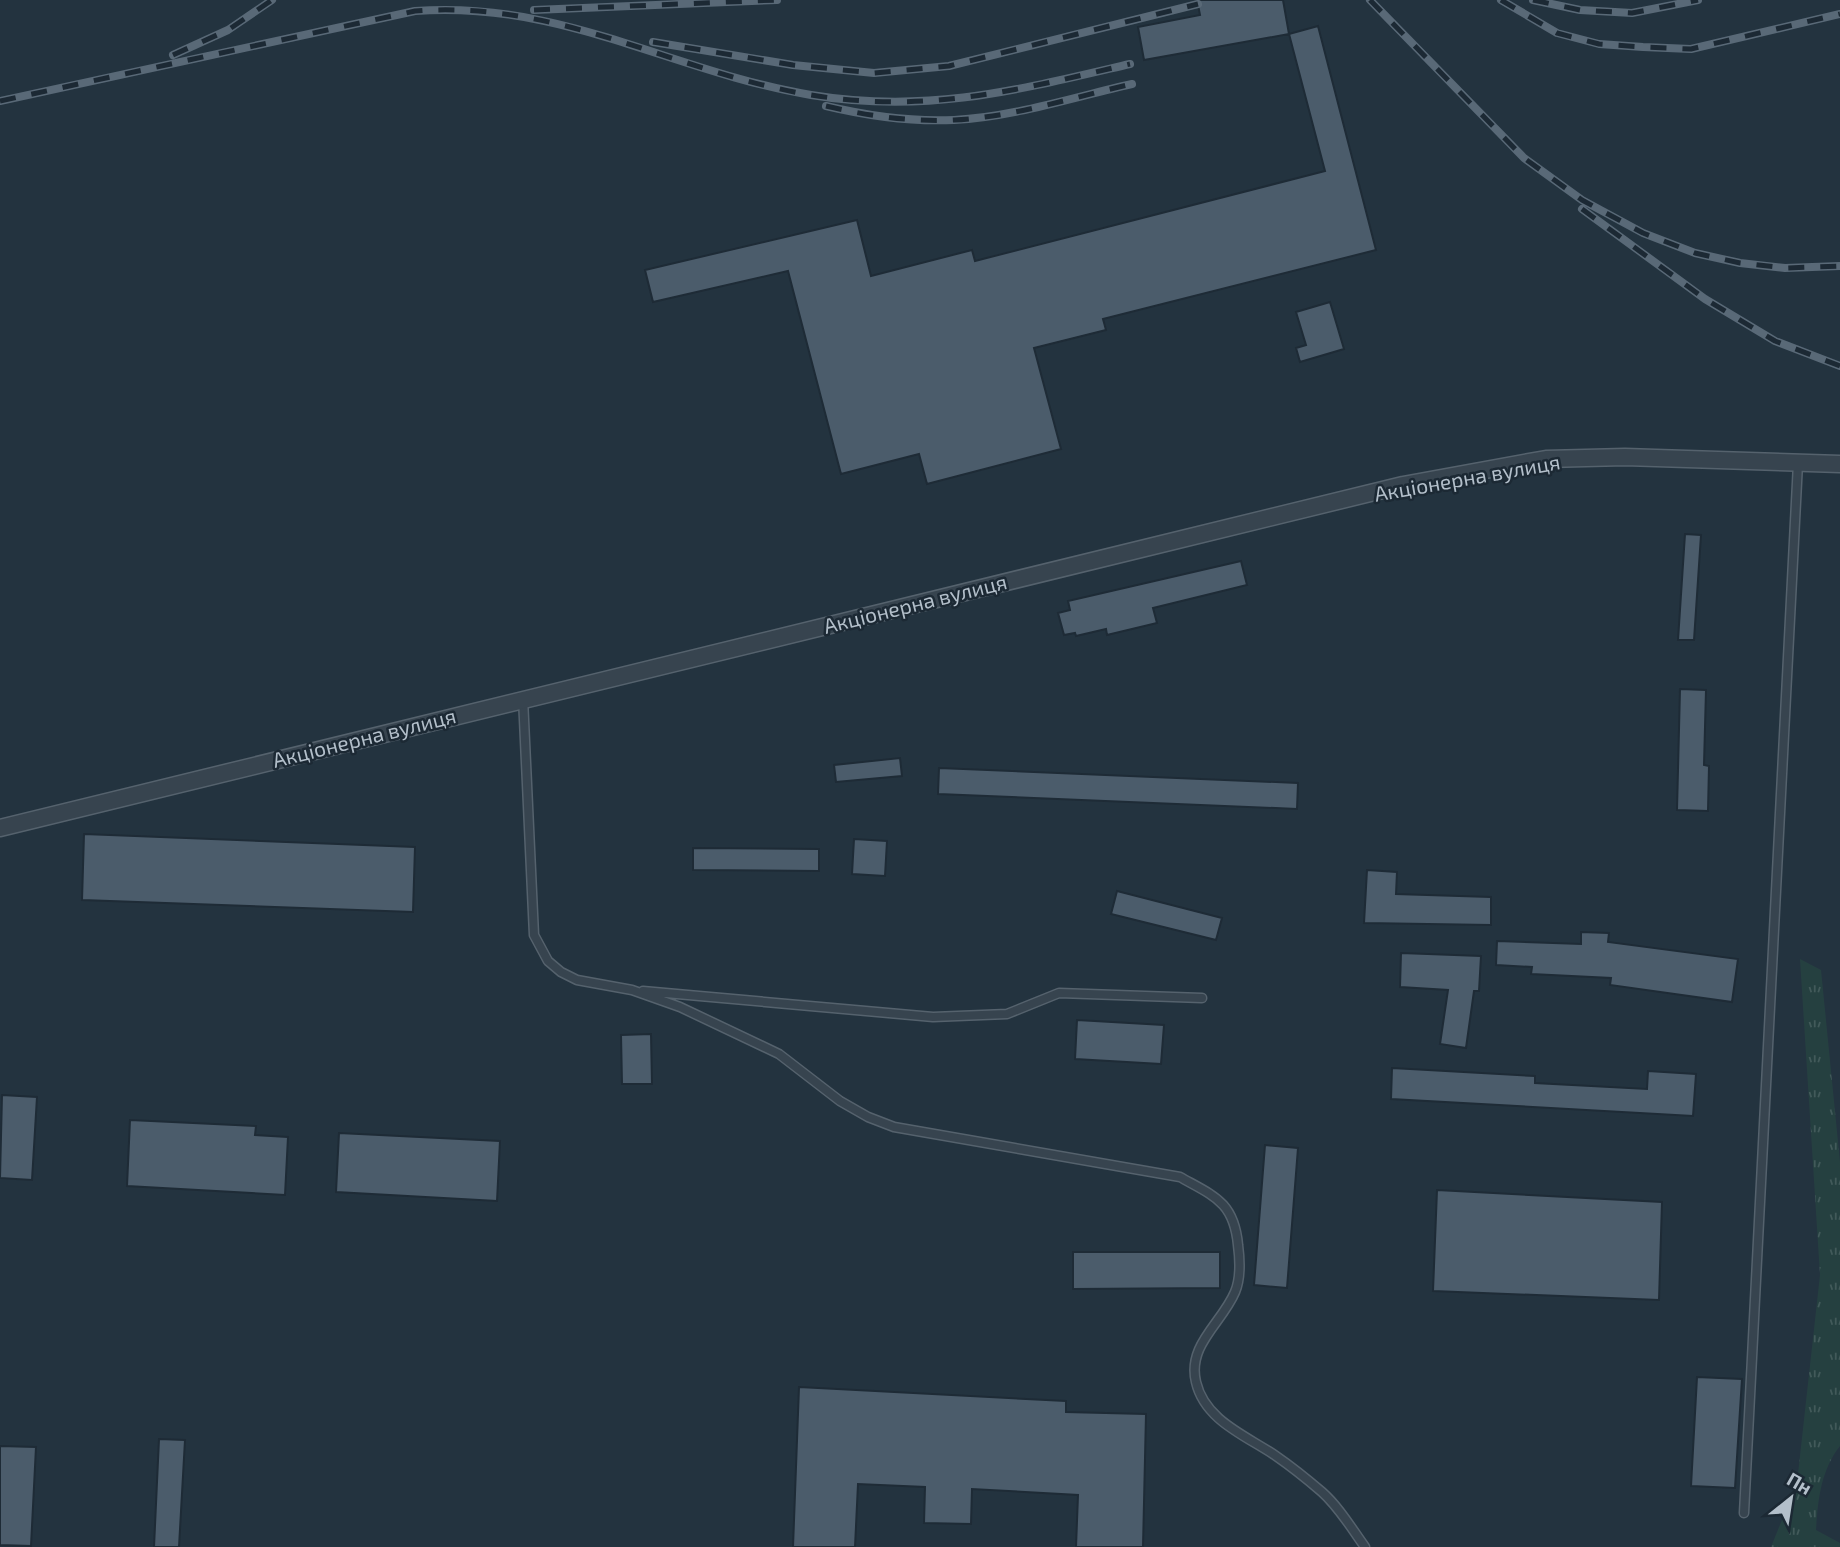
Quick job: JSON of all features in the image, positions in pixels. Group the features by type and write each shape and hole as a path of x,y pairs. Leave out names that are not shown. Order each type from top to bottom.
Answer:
{"street":[{"name":"Акціонерна вулиця","path":"0,828 523,698 1416,483 1546,459 1625,457 1840,464"}],"lane":[{"path":"1744,1513 1798,463"},
{"path":"523,698 534,935 538,948 548,961 577,980 632,990 933,1017 1007,1014 1059,993 1202,998"},
{"path":"632,990 680,1007 779,1054 840,1101 868,1118 894,1127 1180,1177 1219,1199 1230,1211 1236,1227 1240,1272 1235,1292 1198,1349 1194,1368 1201,1396 1214,1414 1278,1457 1325,1495 1365,1547"}],"green space":[{"path":"1800,959 1821,970 1840,1162 1840,1446 1829,1465 1819,1496 1816,1530 1840,1543 1840,1547 1771,1547 1797,1483 1820,1275"}],"building":[{"path":"1197,0 1283,0 1289,34 1144,60 1138,27 1200,15"},
{"path":"1318,26 1376,250 1103,319 1106,330 1034,348 1061,449 927,484 919,454 841,474 788,271 653,302 645,270 857,220 871,276 972,250 975,261 1325,171 1289,34"},
{"path":"1330,302 1344,349 1300,362 1296,348 1306,345 1296,312"},
{"path":"1685,534 1701,535 1694,640 1678,640"},
{"path":"1241,561 1247,585 1153,608 1157,623 1107,635 1106,629 1076,636 1075,633 1064,635 1058,613 1070,610 1068,601"},
{"path":"1680,689 1706,690 1704,765 1709,766 1708,811 1677,810"},
{"path":"900,758 902,776 836,782 834,765"},
{"path":"939,768 1298,783 1297,809 938,794"},
{"path":"84,834 415,847 413,912 82,900"},
{"path":"854,839 887,841 885,876 852,874"},
{"path":"693,848 819,849 819,871 693,870"},
{"path":"1367,870 1397,872 1396,894 1491,897 1491,925 1364,923"},
{"path":"1117,891 1222,918 1216,940 1111,914"},
{"path":"1581,932 1609,933 1608,942 1738,959 1732,1002 1610,985 1611,978 1531,974 1532,967 1496,965 1497,941 1581,944"},
{"path":"1401,953 1481,956 1479,991 1474,991 1466,1048 1440,1044 1448,990 1400,987"},
{"path":"1077,1020 1164,1025 1161,1064 1075,1059"},
{"path":"651,1034 652,1084 622,1084 621,1035"},
{"path":"1392,1068 1535,1076 1535,1083 1647,1089 1648,1071 1696,1074 1693,1116 1391,1099"},
{"path":"2,1095 37,1097 32,1180 0,1178"},
{"path":"130,1120 256,1126 255,1135 288,1137 285,1195 127,1186"},
{"path":"339,1133 500,1141 497,1201 336,1192"},
{"path":"1265,1145 1298,1148 1287,1288 1254,1285"},
{"path":"1437,1190 1662,1202 1659,1300 1433,1291"},
{"path":"1073,1252 1220,1252 1220,1288 1073,1289"},
{"path":"1697,1377 1742,1379 1735,1488 1691,1486"},
{"path":"799,1387 1066,1401 1066,1412 1146,1414 1143,1547 1076,1547 1078,1495 972,1489 971,1524 924,1523 925,1487 858,1484 855,1547 793,1547"},
{"path":"159,1439 185,1440 179,1547 154,1547"},
{"path":"0,1446 36,1447 31,1546 0,1545"}],"railway":[{"path":"173,55 228,30 272,0"},
{"path":"534,10 777,0"},
{"path":"1370,0 1524,158 1582,200 1643,233 1695,253 1740,263 1785,268 1840,266"},
{"path":"1501,0 1557,33 1599,44 1691,49 1840,14"},
{"path":"1533,0 1580,10 1632,13 1698,0"},
{"path":"653,42 793,65 874,73 949,66 1198,4"},
{"path":"0,101 415,11 469,11 519,16 616,40 760,84 811,95 854,100 894,102 972,96 1130,64"},
{"path":"826,106 890,118 954,120 1021,111 1132,84"},
{"path":"1582,209 1705,299 1775,341 1840,366"}]}
